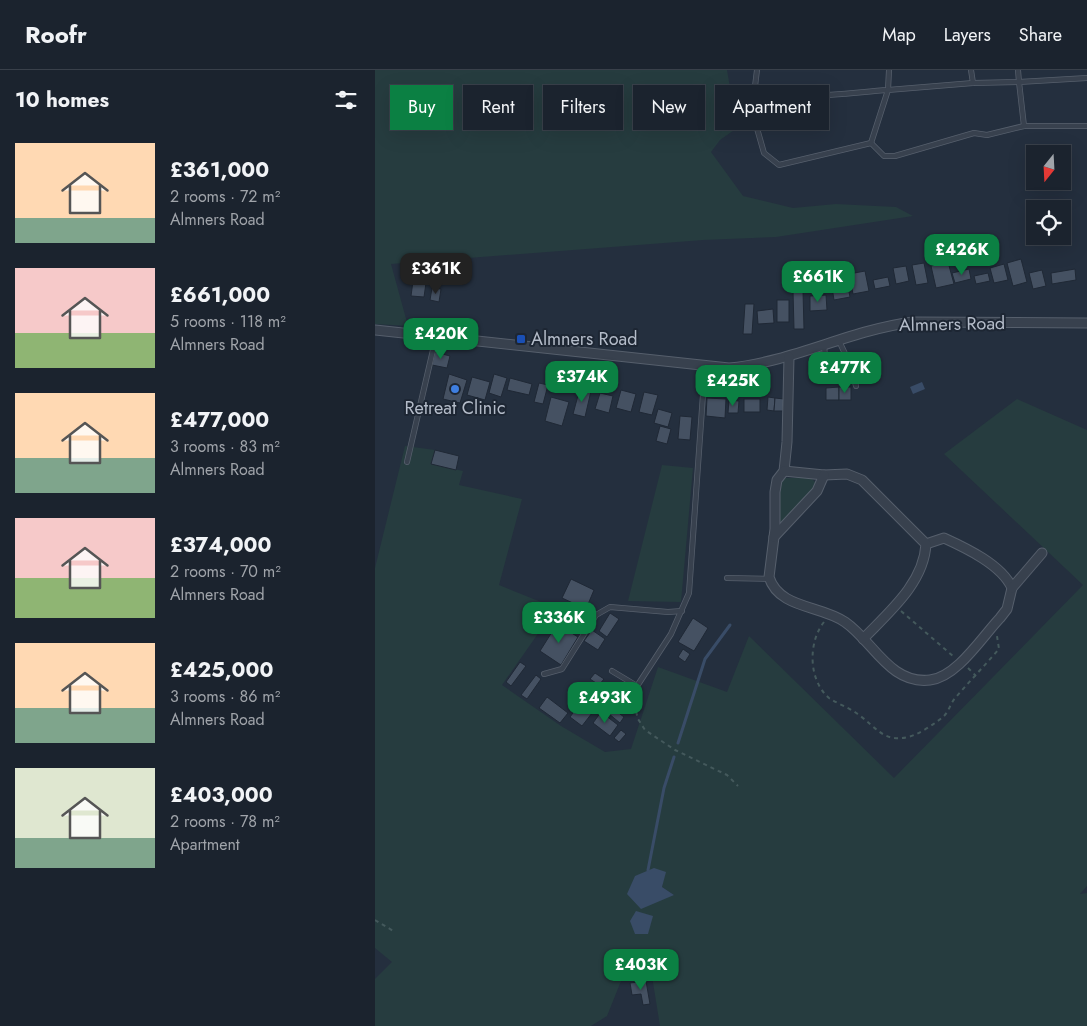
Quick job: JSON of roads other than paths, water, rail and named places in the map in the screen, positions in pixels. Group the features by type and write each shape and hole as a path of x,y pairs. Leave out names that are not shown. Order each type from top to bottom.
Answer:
{"street":[{"name":"Almners Road","path":"375,330 729,368 755,366 789,357 889,325 913,322 1087,323"},
{"path":"789,357 787,442 784,471 777,480 775,492 774,537 770,579 782,595 801,605 827,613 847,623 890,668 909,678 932,680 952,670 1007,609 1012,588 1042,553"},
{"path":"784,471 824,476 847,474 862,480 910,525 926,544 925,555 918,575 908,590 863,638"},
{"path":"774,537 817,491 824,476"},
{"path":"926,544 944,538 968,550 1004,575 1012,588"}],"lane":[{"path":"756,85 757,70"},
{"path":"871,143 888,90 889,70"},
{"path":"971,70 973,83"},
{"path":"1018,70 1024,126"},
{"path":"829,94 973,83 1087,78"},
{"path":"871,143 884,156 895,156 974,133 987,135 1024,126 1087,126"},
{"path":"757,130 764,154 779,165 871,143"},
{"path":"407,462 436,337"},
{"path":"839,341 850,364 856,386"},
{"path":"822,373 825,356 824,346"},
{"path":"627,702 671,634 689,593 705,366"},
{"path":"727,578 770,579"},
{"path":"544,674 562,669 596,615 609,607 668,612 682,611"},
{"path":"612,671 637,686"}],"water":[{"path":"922,382 925,389 913,394 910,387"},
{"path":"654,868 666,872 662,887 674,895 641,909 627,894 635,876"},
{"path":"636,911 653,916 648,934 635,934 630,921"}],"waterway":[{"path":"678,743 705,659 730,625"},
{"path":"648,870 664,788 674,757"}],"place":[{"name":"Almners Road","path":"521,339"},
{"name":"Retreat Clinic","path":"455,389"}]}
